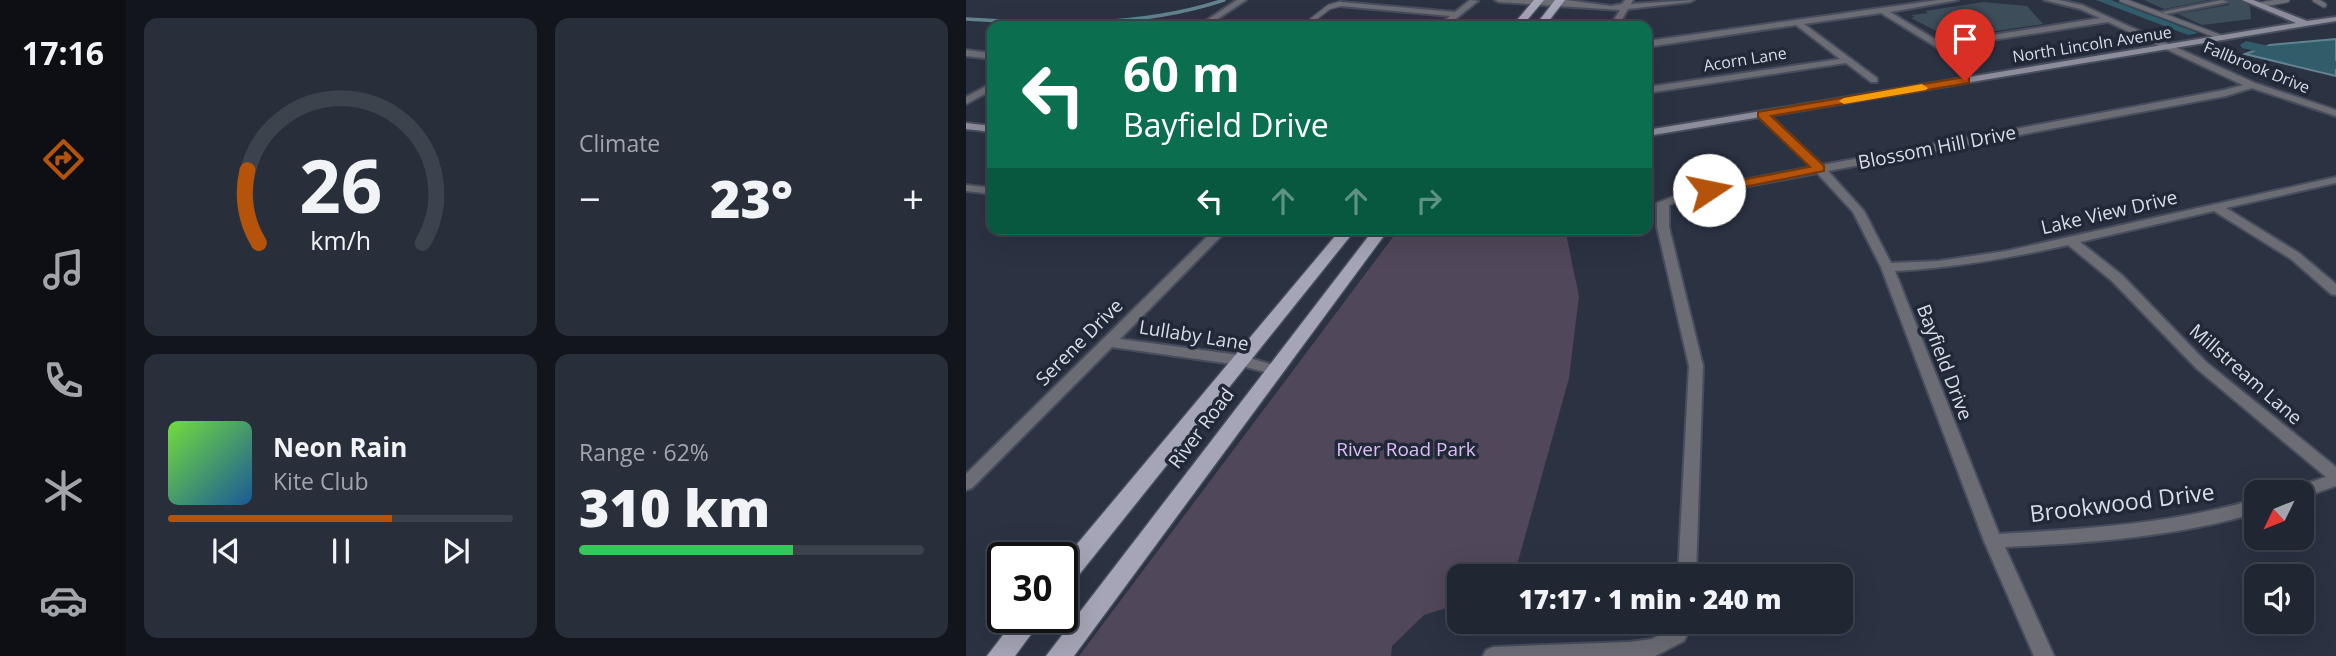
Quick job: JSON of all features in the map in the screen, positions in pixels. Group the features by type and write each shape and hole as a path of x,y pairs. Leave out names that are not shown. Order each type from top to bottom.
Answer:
{"main road":[{"path":"2246,0 2306,24"},
{"path":"1521,21 1538,2"},
{"path":"1544,21 1558,2"},
{"name":"North Lincoln Avenue","path":"1652,132 2336,19"},
{"path":"966,126 987,128"},
{"name":"River Road","path":"1078,559 1344,235"},
{"name":"River Road","path":"1059,656 1377,235"},
{"path":"1000,656 1019,633"}],"street":[{"path":"1210,21 1242,0"},
{"path":"1499,0 1592,5 1690,0"},
{"path":"1652,43 1954,0"},
{"name":"Fallbrook Drive","path":"2048,0 2082,7 2252,85 2336,113"},
{"path":"2173,0 2191,8"},
{"path":"1448,21 1476,1"},
{"path":"1342,2 1456,14"},
{"path":"2166,12 2224,2"},
{"path":"1617,21 1627,3"},
{"path":"1884,11 1967,63"},
{"path":"1940,46 2112,19"},
{"path":"1798,23 1874,80"},
{"path":"966,53 987,55"},
{"name":"Acorn Lane","path":"1652,89 1848,60"},
{"name":"Blossom Hill Drive","path":"1688,564 1696,366 1663,227 1663,203 1687,194 2213,95 2252,85"},
{"path":"966,101 987,89"},
{"name":"Bayfield Drive","path":"1762,114 1858,211 1887,267 1993,541 2044,656"},
{"name":"Lake View Drive","path":"1887,267 1938,265 2006,255 2336,180"},
{"path":"966,188 987,190"},
{"path":"2216,206 2295,257 2336,291"},
{"name":"Serene Drive","path":"966,484 1216,235"},
{"name":"Millstream Lane","path":"2071,241 2117,278 2201,365 2336,478"},
{"name":"Lullaby Lane","path":"1106,342 1239,360 1276,370"},
{"path":"2314,487 2336,478"},
{"name":"Brookwood Drive","path":"1993,541 2090,536 2162,528 2228,516 2244,510"},
{"path":"1493,656 1656,647 1677,634"}],"lane":[{"path":"2122,0 2223,38"},
{"path":"2259,5 2287,0"},
{"path":"2315,0 2324,5"},
{"path":"1311,21 1329,7 1342,2"}],"green space":[{"name":"River Road Park","path":"1395,235 1566,235 1579,296 1569,378 1517,564 1447,564 1447,608 1424,615 1392,646 1391,656 1079,656"}],"water":[{"path":"2336,39 2336,76 2245,54 2270,45"}],"building":[{"path":"2144,0 2209,0 2164,9"},
{"path":"2229,0 2240,0 2250,6 2251,19 2202,25 2178,14 2229,5"},
{"path":"1983,2 2027,6 2043,24 1983,33 1944,35 1911,18 1915,17 1911,15 1928,13 1925,11"}],"waterway":[{"path":"1112,21 1160,15 1224,0"},
{"path":"2101,0 2192,33"},
{"path":"966,19 1009,21"},
{"path":"2246,45 2336,65"}],"slow traffic":[{"path":"1844,101 1922,88"}],"route":[{"path":"1709,190 1819,169 1762,114 1965,81"}]}
